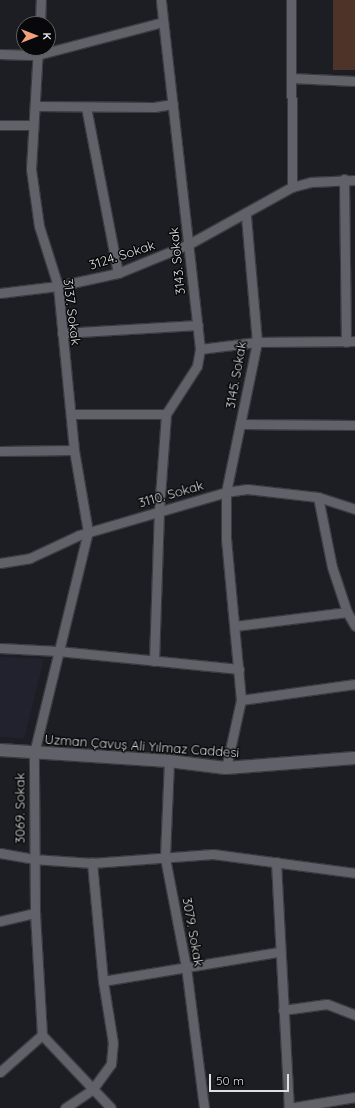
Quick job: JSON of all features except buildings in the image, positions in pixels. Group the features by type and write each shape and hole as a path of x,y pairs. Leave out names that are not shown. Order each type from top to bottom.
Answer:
{"street":[{"path":"40,16 41,0"},
{"name":"3143. Sokak","path":"154,661 159,510 166,414 198,366 200,349 174,104 161,0"},
{"path":"291,0 292,187"},
{"path":"56,47 163,22"},
{"path":"0,54 16,53"},
{"name":"3137. Sokak","path":"38,56 31,169 39,226 58,286 74,450 88,532"},
{"path":"291,78 355,81"},
{"path":"36,106 154,108 174,104"},
{"path":"86,107 118,273"},
{"path":"0,125 33,125"},
{"path":"200,349 257,342 350,342 344,179"},
{"name":"3124. Sokak","path":"0,293 58,286 118,273 189,244 246,214 292,187 344,179 355,180"},
{"name":"3145. Sokak","path":"226,768 241,700 226,538 226,492 257,342 246,214"},
{"path":"62,333 198,325"},
{"path":"70,414 166,414"},
{"path":"240,424 355,425"},
{"path":"0,451 74,450"},
{"name":"3110. Sokak","path":"0,563 30,558 88,532 159,510 226,492 247,489 318,497 355,508"},
{"path":"318,497 332,567 347,612 355,625"},
{"name":"3069. Sokak","path":"42,1035 33,859 34,754 88,532"},
{"path":"235,626 347,612"},
{"path":"0,648 58,651 239,669"},
{"path":"241,700 355,684"},
{"name":"Uzman Çavuş Ali Yılmaz Caddesi","path":"0,750 34,754 169,761 226,768 355,758"},
{"name":"3079. Sokak","path":"169,761 165,858 186,967 204,1108"},
{"path":"0,853 33,859 92,863 213,854 355,873"},
{"path":"276,862 279,952 289,1108 331,1104 355,1097"},
{"path":"65,1108 92,1090 111,1064 113,1043 103,981 92,863"},
{"path":"0,921 35,913"},
{"path":"103,981 279,952"},
{"path":"283,1010 327,1004 355,1015"},
{"path":"0,1072 42,1035 92,1090 112,1108"}],"shaded area":[{"path":"333,0 355,0 355,70 333,70"},
{"path":"0,657 44,659 24,739 0,737"}]}
